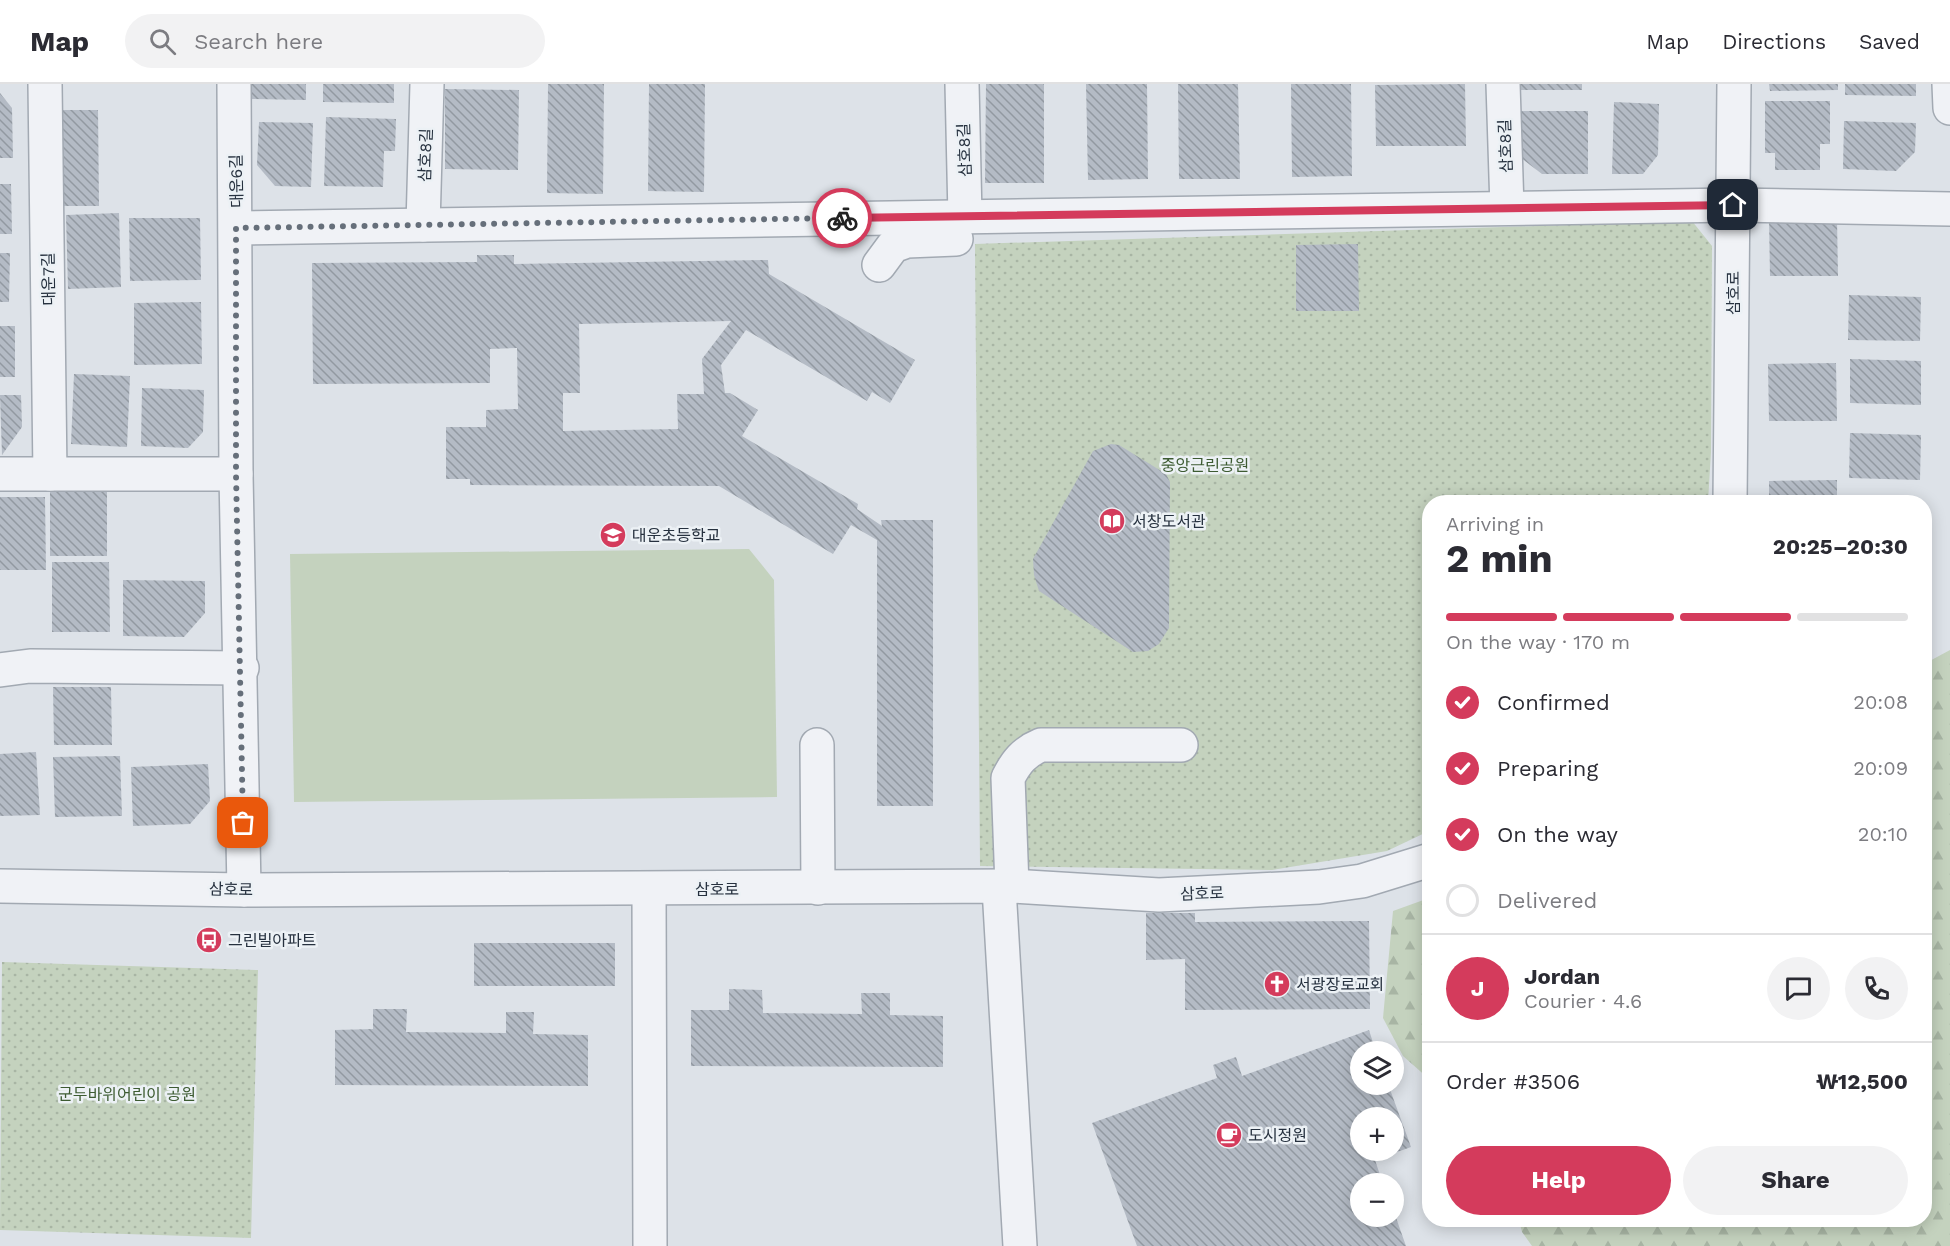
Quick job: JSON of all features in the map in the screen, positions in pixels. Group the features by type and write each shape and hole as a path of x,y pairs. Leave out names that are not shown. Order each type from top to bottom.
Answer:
{"street":[{"name":"대운7길","path":"45,84 51,474"},
{"name":"대운6길","path":"234,84 236,474 242,668 244,890"},
{"name":"삼호8길","path":"423,225 427,84"},
{"name":"삼호8길","path":"962,84 965,217"},
{"name":"삼호8길","path":"1503,84 1507,208"},
{"name":"삼호로","path":"1730,495 1734,84"},
{"path":"1950,84 1950,108"},
{"path":"236,228 1733,205 1950,209"},
{"path":"879,265 892,246 908,241 1062,237 1068,229 1067,215"},
{"path":"0,474 236,474"},
{"path":"0,670 30,666 242,668"},
{"path":"1020,1246 1006,887 1008,778 1016,763 1028,751 1041,745 1181,745"},
{"path":"817,746 818,888"},
{"name":"삼호로","path":"0,886 244,890 1006,887 1159,895 1275,891 1362,881 1422,862"},
{"path":"649,889 650,1246"}],"green space":[{"name":"중앙근린공원","path":"1692,221 1712,246 1711,452 1708,495 1422,495 1422,834 1387,851 1272,870 980,866 975,244"},
{"path":"749,549 774,580 777,797 294,802 290,554"},
{"path":"1950,650 1950,1246 1532,1246 1521,1227 1932,1227 1932,660"},
{"path":"1422,901 1422,1073 1404,1057 1404,1041 1395,1041 1383,1018 1393,911"},
{"name":"군두바위어린이 공원","path":"2,962 258,970 251,1238 0,1230"}],"building":[{"path":"252,84 306,84 306,100 251,99"},
{"path":"323,84 394,84 394,103 323,102"},
{"path":"548,84 604,84 603,194 547,193"},
{"path":"649,84 705,84 704,192 648,191"},
{"path":"986,84 1044,84 1044,183 985,183"},
{"path":"1086,84 1147,84 1148,179 1088,180"},
{"path":"1178,84 1238,84 1240,179 1179,179"},
{"path":"1291,84 1351,84 1352,176 1292,177"},
{"path":"1465,84 1466,146 1376,146 1375,85"},
{"path":"1514,84 1582,84 1582,90 1514,90"},
{"path":"1769,84 1838,84 1838,90 1770,91"},
{"path":"1845,84 1916,84 1916,96 1845,95"},
{"path":"445,89 519,90 518,170 445,169"},
{"path":"0,93 12,108 13,158 0,158"},
{"path":"1765,101 1830,101 1830,144 1820,144 1820,170 1775,170 1775,153 1765,153"},
{"path":"1614,102 1659,104 1658,155 1643,174 1612,174"},
{"path":"61,110 98,110 99,206 63,206"},
{"path":"1516,111 1588,111 1588,174 1542,174 1516,154"},
{"path":"326,117 396,119 395,151 384,151 383,187 324,186"},
{"path":"1844,121 1916,123 1915,152 1896,171 1843,169"},
{"path":"259,122 313,123 311,187 275,186 257,165"},
{"path":"0,184 11,184 12,234 0,234"},
{"path":"119,213 121,287 68,289 66,215"},
{"path":"129,218 200,218 201,280 130,281"},
{"path":"1769,219 1837,219 1838,276 1770,276"},
{"path":"1358,244 1359,311 1296,311 1296,245"},
{"path":"0,253 10,253 9,302 0,302"},
{"path":"477,255 514,255 514,264 768,260 769,274 915,360 890,403 872,392 867,401 746,330 721,365 725,393 730,393 758,410 742,436 858,504 857,509 882,526 881,520 933,520 933,806 877,806 877,540 851,525 833,554 719,486 470,485 470,479 446,479 446,427 486,427 486,410 518,409 517,348 490,349 490,383 313,384 312,263 477,262","holes":["731,321 702,359 704,394 677,394 678,429 563,431 563,393 580,393 579,324"]},
{"path":"1849,295 1921,297 1920,341 1848,340"},
{"path":"201,302 202,364 134,365 134,303"},
{"path":"0,326 15,326 15,377 0,377"},
{"path":"1850,359 1921,361 1921,405 1850,403"},
{"path":"1836,363 1837,421 1769,421 1768,364"},
{"path":"74,374 130,376 127,447 71,444"},
{"path":"142,388 204,390 203,432 188,448 141,446"},
{"path":"0,395 21,395 22,427 2,455"},
{"path":"1850,433 1921,435 1920,480 1849,478"},
{"name":"서창도서관","path":"1111,444 1119,445 1166,474 1170,482 1169,628 1159,644 1148,651 1133,652 1039,591 1034,575 1033,559 1093,451"},
{"path":"1837,480 1837,495 1769,495 1769,481"},
{"path":"50,490 107,490 107,556 50,556"},
{"path":"0,497 45,497 46,570 0,570"},
{"path":"52,562 109,562 110,632 52,632"},
{"path":"123,580 205,581 205,613 184,637 123,636"},
{"path":"53,687 111,687 112,745 54,745"},
{"path":"36,752 40,815 0,816 0,754"},
{"path":"120,756 122,816 55,817 53,757"},
{"path":"208,764 210,801 190,824 133,826 131,767"},
{"name":"서광장로교회","path":"1146,913 1195,913 1195,922 1369,921 1370,1009 1185,1010 1185,959 1146,960"},
{"path":"474,943 615,943 615,986 474,986"},
{"path":"729,989 762,990 763,1013 862,1014 861,993 890,993 890,1015 943,1016 943,1067 691,1066 691,1010 729,1010"},
{"path":"373,1009 407,1009 406,1032 506,1033 506,1012 534,1012 533,1034 588,1035 588,1086 335,1085 335,1030 373,1029"},
{"name":"도시정원","path":"1369,1030 1372,1041 1350,1041 1350,1095 1392,1095 1396,1107 1350,1107 1350,1161 1375,1161 1379,1173 1350,1173 1350,1227 1399,1227 1406,1246 1137,1246 1092,1123 1217,1078 1213,1065 1236,1057 1242,1076"},
{"name":"도시정원","path":"1404,1128 1411,1147 1404,1150"}],"way so far":[{"path":"243,823 242,668 236,474 236,228 842,218"}],"place":[{"name":"서창도서관","path":"1112,521"},
{"name":"대운초등학교","path":"613,535"},
{"name":"그린빌아파트","path":"209,940"},
{"name":"서광장로교회","path":"1277,984"},
{"name":"도시정원","path":"1229,1135"}],"route":[{"path":"842,218 1733,205"}]}
